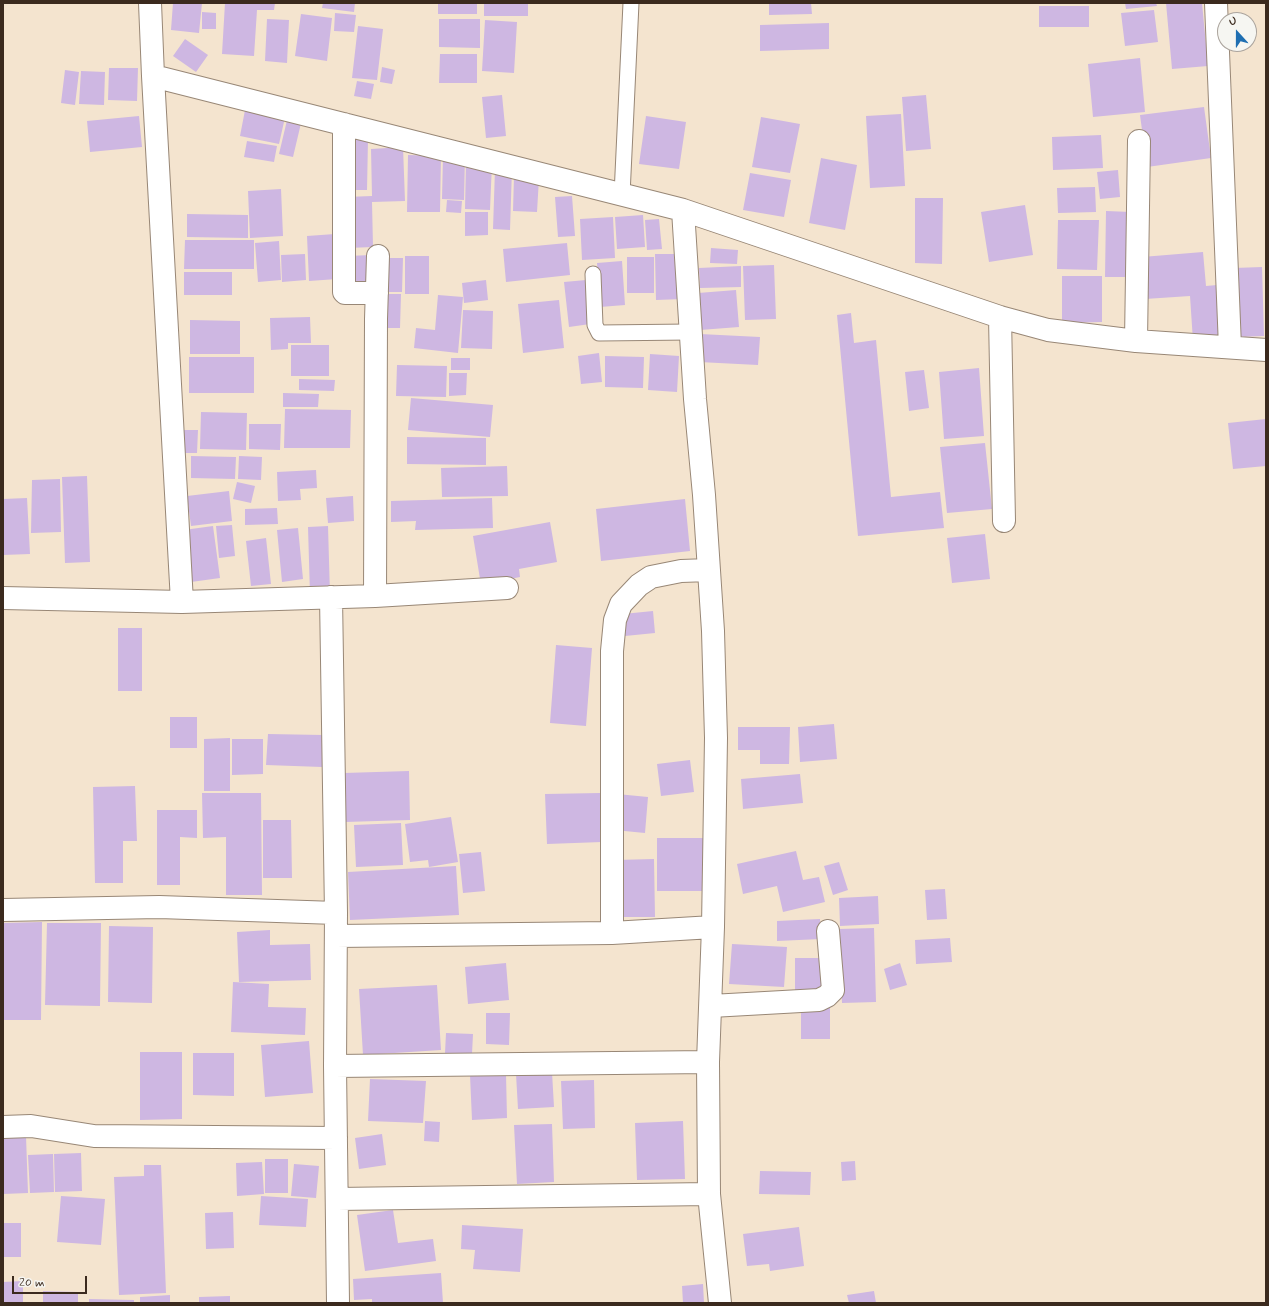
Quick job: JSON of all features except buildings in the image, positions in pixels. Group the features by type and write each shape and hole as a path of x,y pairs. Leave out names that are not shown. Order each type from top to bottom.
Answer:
{"street":[{"path":"150,3 182,602"},
{"path":"1216,3 1230,347"},
{"path":"153,76 683,210 1000,317 1048,330 1136,341 1266,350"},
{"path":"344,124 344,293 377,293"},
{"path":"1136,341 1139,141"},
{"path":"683,210 690,332 713,631 716,738 713,927 708,1062 709,1194 720,1303"},
{"path":"375,596 378,256"},
{"path":"1000,317 1004,521"},
{"path":"612,933 612,651 614,620 621,604 639,585 651,577 681,571 709,570"},
{"path":"3,598 182,602 375,596 507,588"},
{"path":"331,597 336,913 335,1066 338,1303"},
{"path":"3,910 159,907 336,913"},
{"path":"336,936 612,933 713,927"},
{"path":"711,1006 819,1000 827,996 833,990 828,931"},
{"path":"335,1066 708,1062"},
{"path":"3,1127 31,1126 94,1136 336,1138"},
{"path":"337,1199 709,1194"}],"lane":[{"path":"622,194 631,3"},
{"path":"593,274 595,325 599,333 690,332"}]}
